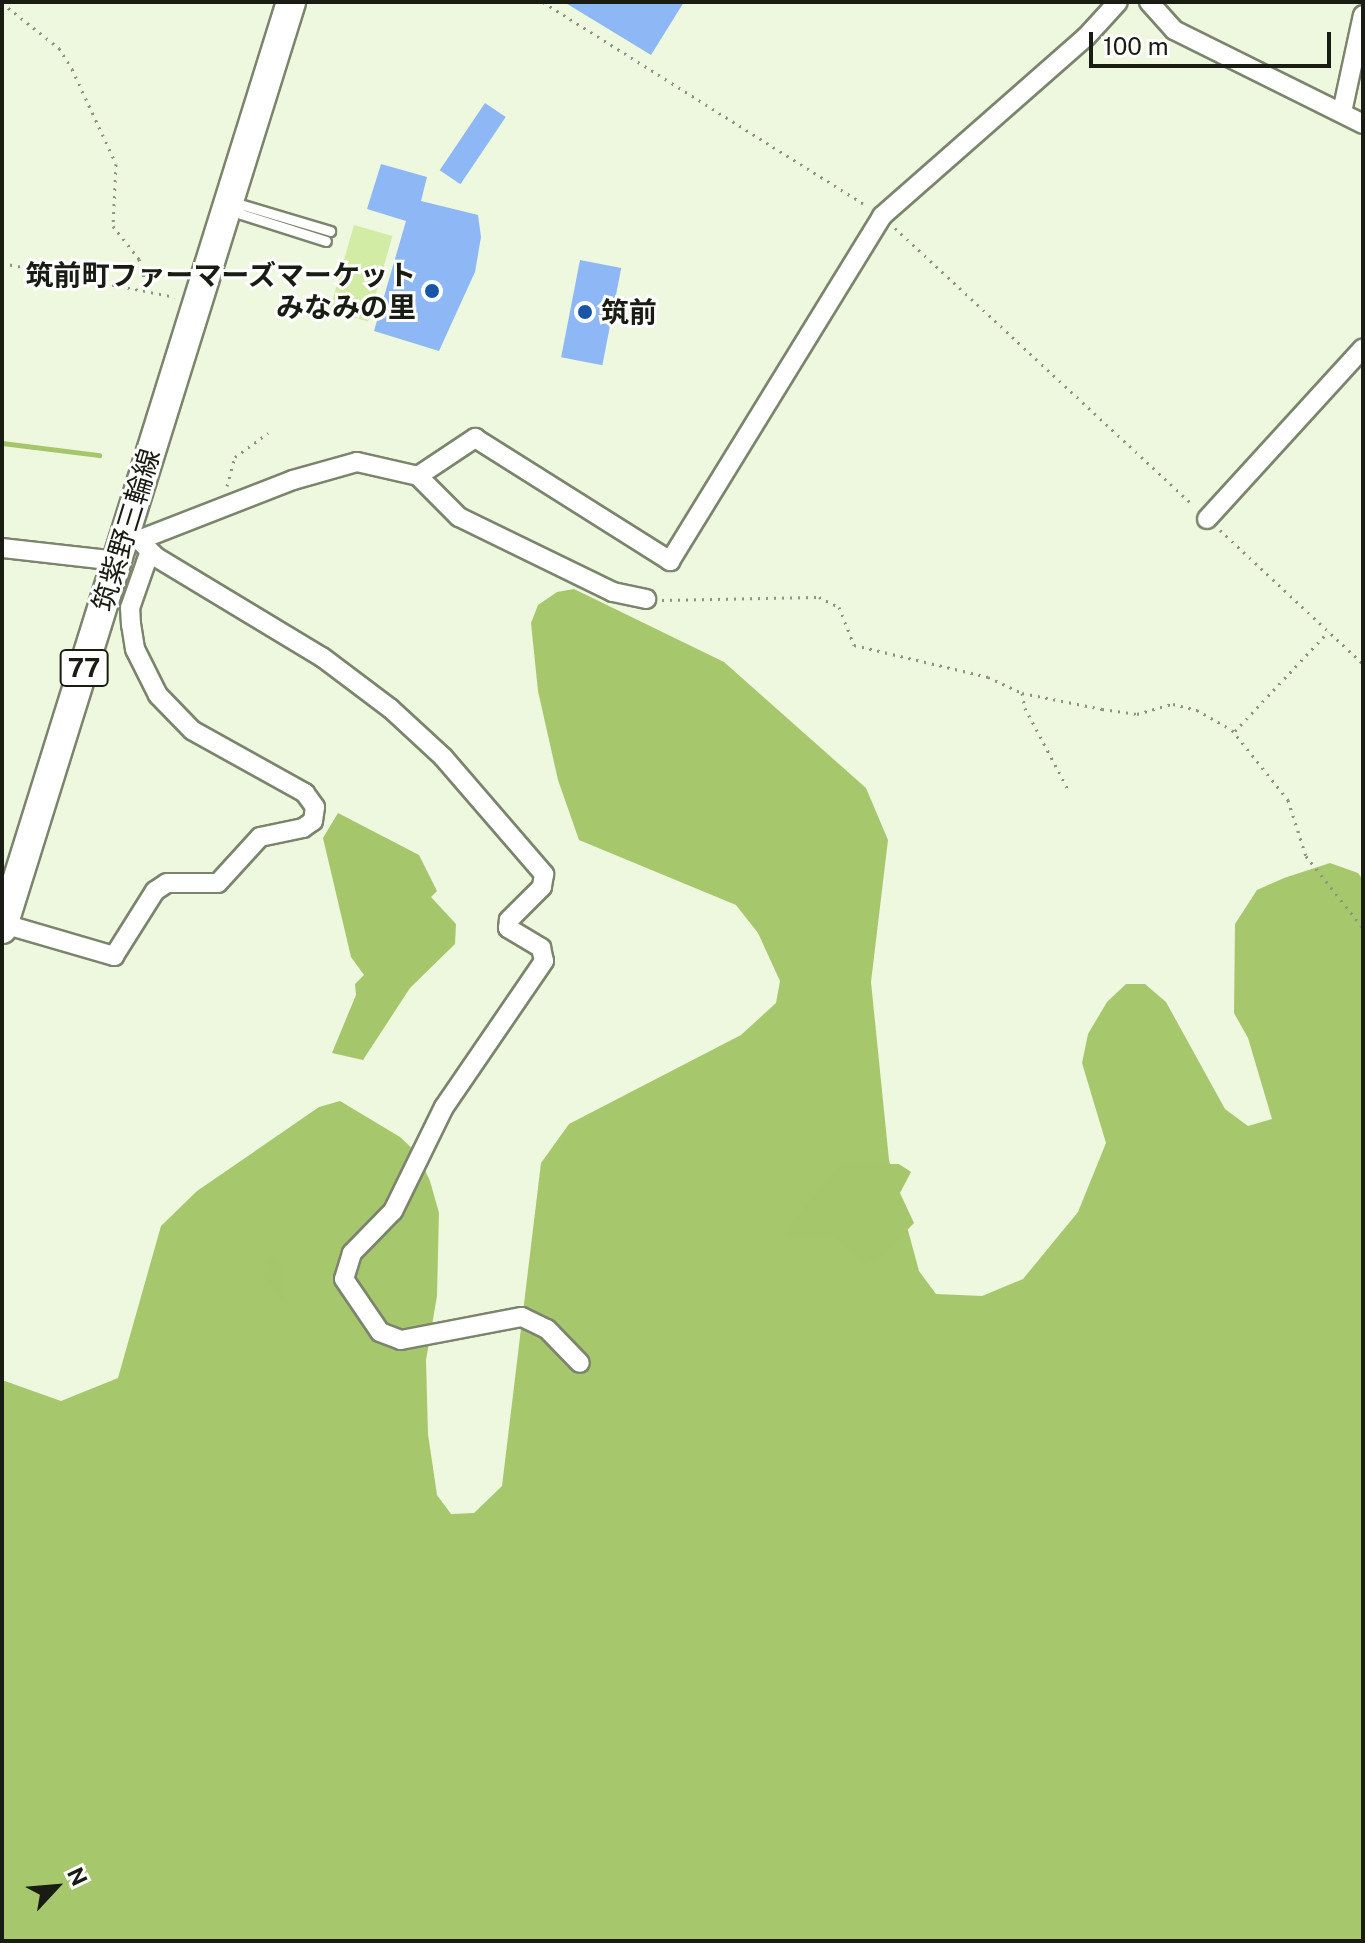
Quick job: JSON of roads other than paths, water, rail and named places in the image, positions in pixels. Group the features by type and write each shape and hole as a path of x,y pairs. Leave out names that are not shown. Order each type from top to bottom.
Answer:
{"main road":[{"name":"筑紫野三輪線","path":"163,405 189,356 237,205 267,73 291,2"},
{"name":"筑紫野三輪線","path":"3,927 133,548 163,405 193,303 237,205"}],"street":[{"path":"418,476 475,438 670,561 882,216 1086,37 1118,2"},
{"path":"1149,2 1174,30 1363,124"},
{"path":"1342,112 1363,15"},
{"path":"1207,519 1363,348"},
{"path":"2,548 133,548 227,506 357,462 418,476 459,517 613,592 646,599"},
{"path":"3,927 114,956 155,891 167,883 218,883 260,837 303,828 313,821 315,807 305,793 192,730 158,695 135,649 130,608 133,548"},
{"path":"133,548 322,657 391,709 443,757 544,874 542,887 509,920 508,928 541,948 544,961 444,1107 393,1211 352,1253 344,1279 380,1332 401,1340 522,1317 547,1329 580,1363"}],"lane":[{"path":"237,205 328,236"}],"waterway":[{"path":"2,443 99,455"}],"place":[{"name":"筑前町ファーマーズマーケット みなみの里","path":"432,291"},
{"name":"筑前","path":"585,312"}]}
